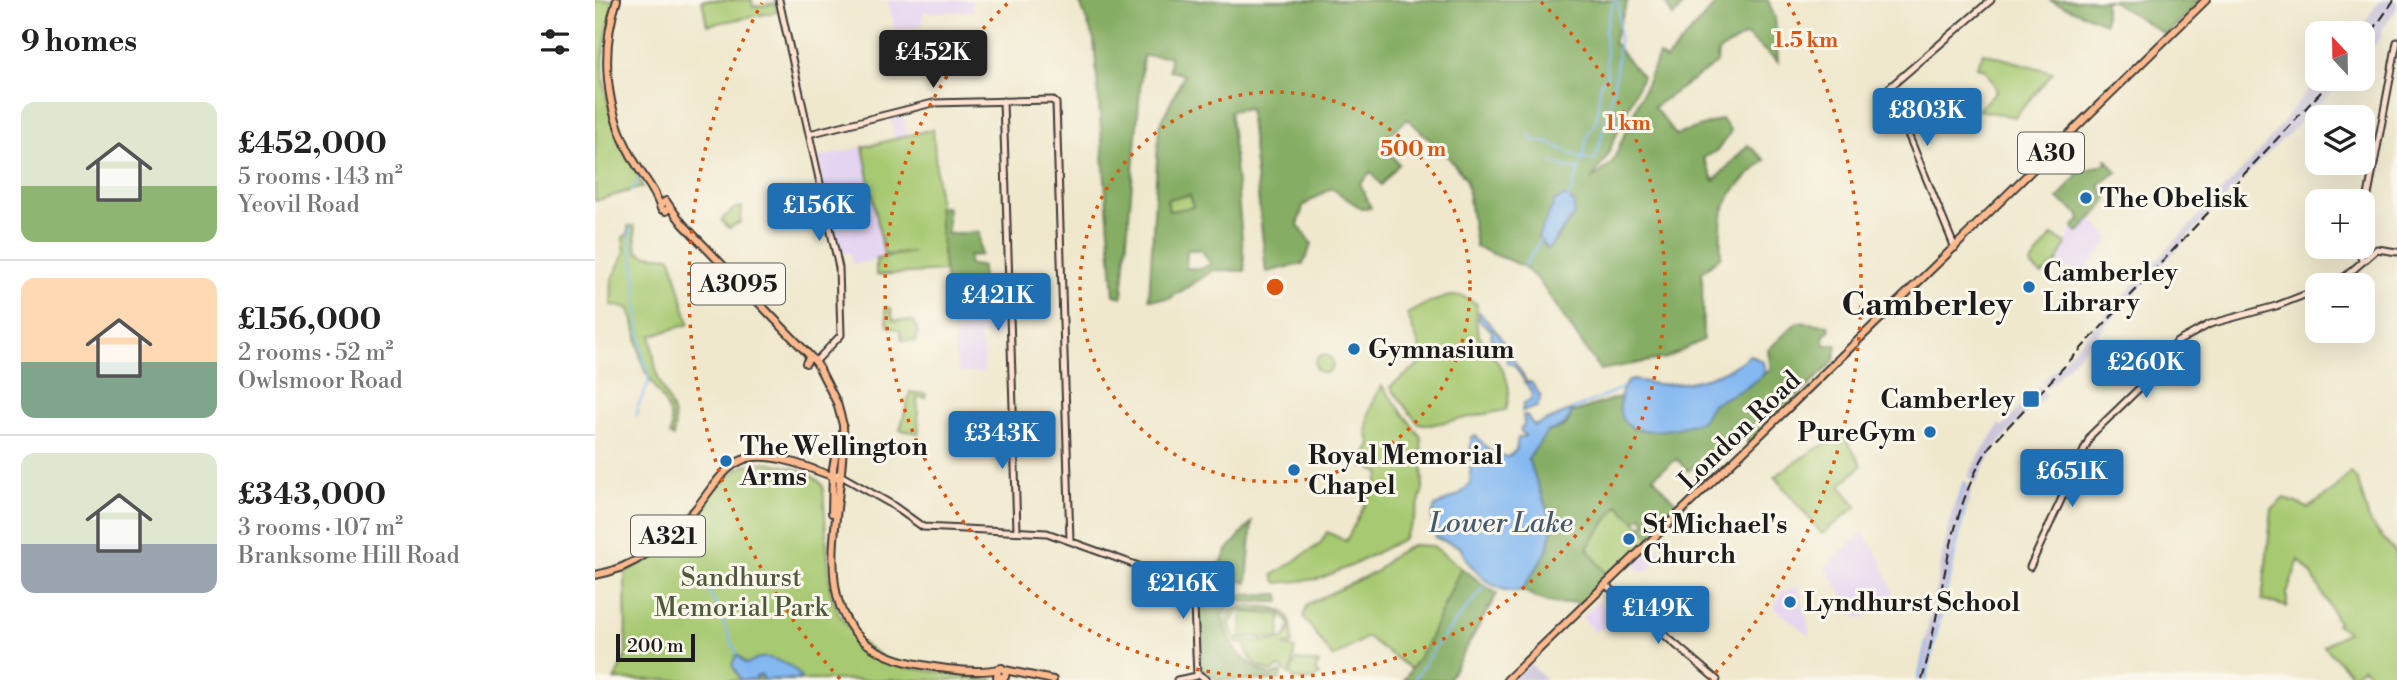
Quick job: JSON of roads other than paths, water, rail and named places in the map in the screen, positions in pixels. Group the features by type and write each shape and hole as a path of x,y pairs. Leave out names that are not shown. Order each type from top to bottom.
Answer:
{"main road":[{"name":"A3095","path":"617,0 607,46 610,100 627,148 665,206 812,361"},
{"name":"London Road","path":"1507,680 1847,353 1869,326 1975,227 2206,0"},
{"path":"812,361 837,403 843,428 841,453 831,493 833,527"},
{"path":"840,418 831,566 835,593 843,613 862,638 900,660 1053,680"},
{"name":"A321","path":"595,575 624,568 647,555 692,513 724,473 738,462 765,457 835,474"},
{"path":"820,471 831,493"}],"street":[{"path":"779,0 839,268 842,296 841,335 812,361"},
{"path":"1954,245 1889,88 1991,0"},
{"path":"2369,189 2397,43"},
{"path":"1003,102 1017,530"},
{"path":"809,134 931,103 1055,102 1070,540"},
{"path":"2350,273 2377,249 2397,252"},
{"path":"2030,568 2091,435 2153,375 2177,342 2210,324 2276,306 2305,294"},
{"path":"835,474 891,504 923,527 1017,530 1049,534 1162,573 1179,583 1195,609 1192,674"},
{"path":"1606,585 1717,680"},
{"path":"1177,680 1192,674 1206,680"}],"water":[{"path":"1565,196 1574,203 1574,215 1548,249 1538,237 1555,201"},
{"path":"1479,312 1497,332 1527,382 1531,382 1541,397 1537,407 1522,411 1524,403 1531,400 1532,393 1514,365 1507,363 1503,350 1491,341 1492,331 1479,320"},
{"path":"1750,355 1763,362 1765,373 1746,388 1712,404 1702,421 1651,431 1628,425 1621,417 1621,395 1629,381 1669,384 1694,381 1730,368"},
{"name":"Lower Lake","path":"1574,409 1564,425 1547,432 1528,459 1551,520 1551,535 1546,553 1522,590 1503,589 1477,572 1460,547 1436,538 1432,522 1435,506 1459,495 1470,484 1471,437 1476,436 1492,453 1508,457 1516,450 1518,438 1525,436 1520,430 1524,425 1523,415 1526,415 1534,426"},
{"path":"737,654 746,664 762,658 782,662 801,679 763,680 762,675 756,677 756,680 741,680 732,665"}],"waterway":[{"path":"1582,162 1587,137 1597,118 1600,84 1607,77 1605,30 1614,0"},
{"path":"1584,158 1594,161 1606,122 1619,41 1618,0"},
{"path":"1529,133 1533,140 1549,143 1583,159"},
{"path":"1552,163 1578,170"},
{"path":"1568,200 1580,166"},
{"path":"632,190 640,177"},
{"path":"630,228 643,364 648,366 649,382 638,406"},
{"path":"1525,265 1541,239"},
{"path":"1572,410 1622,388"},
{"path":"637,416 638,409"},
{"path":"1956,505 1964,482"},
{"path":"1926,680 1965,510"},
{"path":"703,577 737,654"},
{"path":"1414,680 1437,644 1486,585"},
{"path":"1918,680 1926,643"}],"railway":[{"path":"2375,28 2394,0"},
{"path":"1922,680 1947,560 1963,501 1990,446 2322,91"}],"place":[{"name":"The Obelisk","path":"2086,198"},
{"name":"Camberley Library","path":"2029,287"},
{"name":"Gymnasium","path":"1354,349"},
{"name":"Camberley","path":"2031,399"},
{"name":"PureGym","path":"1930,432"},
{"name":"The Wellington Arms","path":"726,461"},
{"name":"Royal Memorial Chapel","path":"1294,470"},
{"name":"St Michael's Church","path":"1629,539"},
{"name":"Lyndhurst School","path":"1790,602"}],"district":[{"name":"Camberley","path":"1927,303"}],"park label":[{"name":"Sandhurst Memorial Park","path":"741,592"}]}
